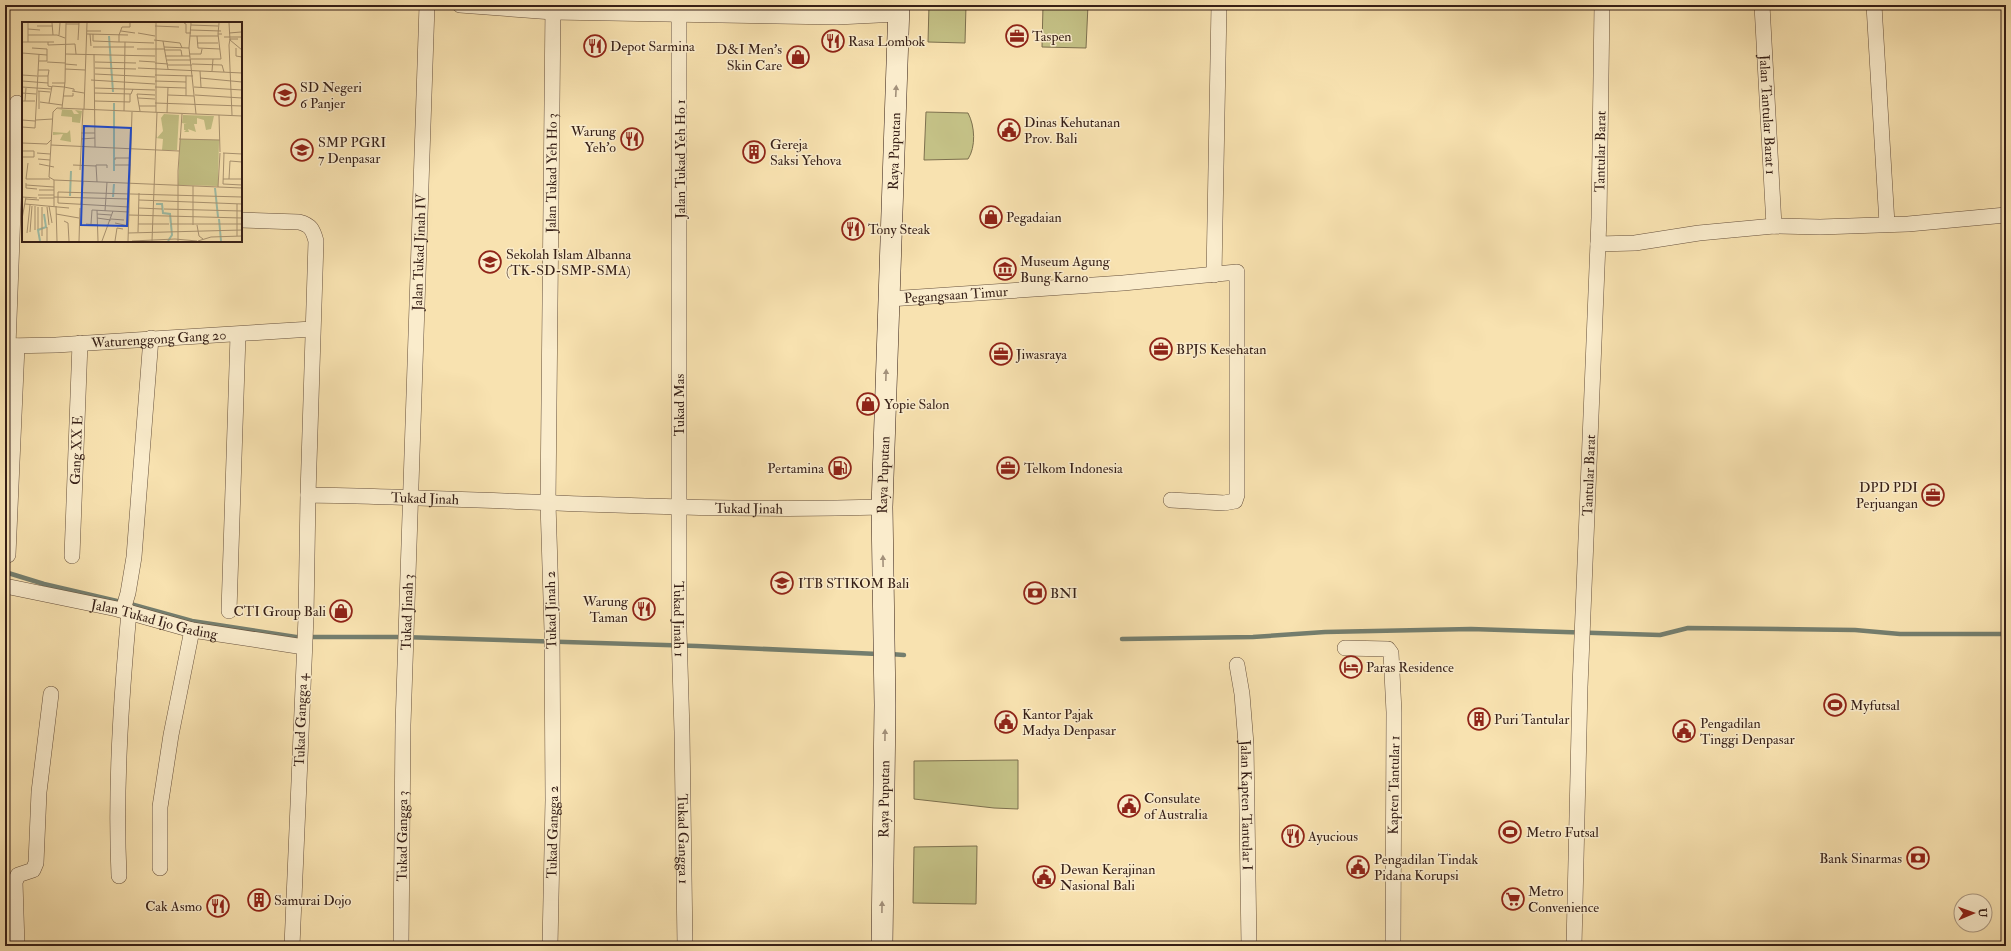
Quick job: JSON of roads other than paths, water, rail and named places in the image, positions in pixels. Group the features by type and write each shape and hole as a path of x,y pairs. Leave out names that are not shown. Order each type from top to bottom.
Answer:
{"main road":[{"name":"Raya Puputan","path":"882,946 884,628 882,507 899,9"}],"street":[{"name":"Jalan Tukad Jinah IV","path":"412,499 427,5"},
{"path":"460,5 553,8 679,9 837,17 899,9"},
{"path":"1214,275 1219,5"},
{"name":"Tantular Barat","path":"1574,946 1581,651 1598,244 1602,5"},
{"name":"Jalan Tantular Barat 1","path":"1762,5 1774,226"},
{"path":"1874,5 1887,224"},
{"name":"Jalan Tukad Yeh Ho 3","path":"548,503 553,8"},
{"name":"Jalan Tukad Yeh Ho 1","path":"679,9 680,304"},
{"path":"8,555 10,346 18,209 10,187 10,129 17,103"},
{"path":"1598,244 1635,243 1700,233 1774,226 1820,227 1887,224 2005,215"},
{"path":"242,220 299,222 308,225 313,230 316,241 312,329 308,495"},
{"name":"Pegangsaan Timur","path":"889,299 1115,284 1237,272 1237,449 1235,500 1224,503 1171,500"},
{"name":"Tukad Mas","path":"679,507 680,304"},
{"name":"Waturenggong Gang 20","path":"10,346 238,335 312,329"},
{"path":"229,611 238,335"},
{"path":"119,876 117,823 126,605 134,556 141,487 151,338"},
{"name":"Gang XX E","path":"72,556 80,343"},
{"name":"Tukad Jinah","path":"308,495 816,510 882,507"},
{"name":"Tukad Gangga 4","path":"292,946 306,617 308,495"},
{"name":"Tukad Jinah 3","path":"403,725 412,499"},
{"name":"Tukad Jinah 2","path":"548,503 552,631 552,717"},
{"name":"Tukad Jinah 1","path":"679,507 679,666 682,732"},
{"name":"Jalan Tukad Ijo Gading","path":"5,586 126,605 192,630 304,645"},
{"path":"160,868 160,807 171,735 192,630"},
{"name":"Kapten Tantular 1","path":"1345,648 1388,649 1391,653 1394,712 1393,946"},
{"name":"Jalan Kapten Tantular I","path":"1237,664 1242,694 1246,744 1248,946"},
{"path":"17,946 16,882 18,875 33,870 36,863 39,792 51,694"},
{"name":"Tukad Gangga 2","path":"550,946 552,717"},
{"name":"Tukad Gangga 3","path":"401,946 403,725"},
{"name":"Tukad Gangga 1","path":"682,732 684,946"}],"waterway":[{"path":"5,572 44,584 134,605 192,621 296,637 402,637 697,646 878,654"},
{"path":"1122,639 1253,637 1325,632 1471,629 1660,635 1688,628 1855,630 1900,634 2006,634"},
{"path":"890,654 904,655"}],"place":[{"name":"Taspen","path":"1017,36"},
{"name":"Rasa Lombok","path":"833,41"},
{"name":"Depot Sarmina","path":"595,46"},
{"name":"D&I Men's Skin Care","path":"798,57"},
{"name":"SD Negeri 6 Panjer","path":"285,95"},
{"name":"Dinas Kehutanan Prov. Bali","path":"1009,130"},
{"name":"Warung Yeh'o","path":"632,139"},
{"name":"SMP PGRI 7 Denpasar","path":"302,150"},
{"name":"Gereja Saksi Yehova","path":"754,152"},
{"name":"Pegadaian","path":"991,217"},
{"name":"Tony Steak","path":"853,229"},
{"name":"Sekolah Islam Albanna (TK-SD-SMP-SMA)","path":"490,262"},
{"name":"Museum Agung Bung Karno","path":"1005,269"},
{"name":"BPJS Kesehatan","path":"1161,349"},
{"name":"Jiwasraya","path":"1001,354"},
{"name":"Yopie Salon","path":"868,404"},
{"name":"Pertamina","path":"840,468"},
{"name":"Telkom Indonesia","path":"1008,468"},
{"name":"DPD PDI Perjuangan","path":"1933,495"},
{"name":"ITB STIKOM Bali","path":"782,583"},
{"name":"BNI","path":"1035,593"},
{"name":"Warung Taman","path":"644,609"},
{"name":"CTI Group Bali","path":"341,611"},
{"name":"Paras Residence","path":"1351,667"},
{"name":"Myfutsal","path":"1835,705"},
{"name":"Puri Tantular","path":"1479,719"},
{"name":"Kantor Pajak Madya Denpasar","path":"1006,722"},
{"name":"Pengadilan Tinggi Denpasar","path":"1684,731"},
{"name":"Consulate of Australia","path":"1129,806"},
{"name":"Metro Futsal","path":"1510,832"},
{"name":"Ayucious","path":"1293,836"},
{"name":"Bank Sinarmas","path":"1918,858"},
{"name":"Pengadilan Tindak Pidana Korupsi","path":"1358,867"},
{"name":"Dewan Kerajinan Nasional Bali","path":"1044,877"},
{"name":"Metro Convenience","path":"1513,899"},
{"name":"Samurai Dojo","path":"259,900"},
{"name":"Cak Asmo","path":"218,906"}]}
